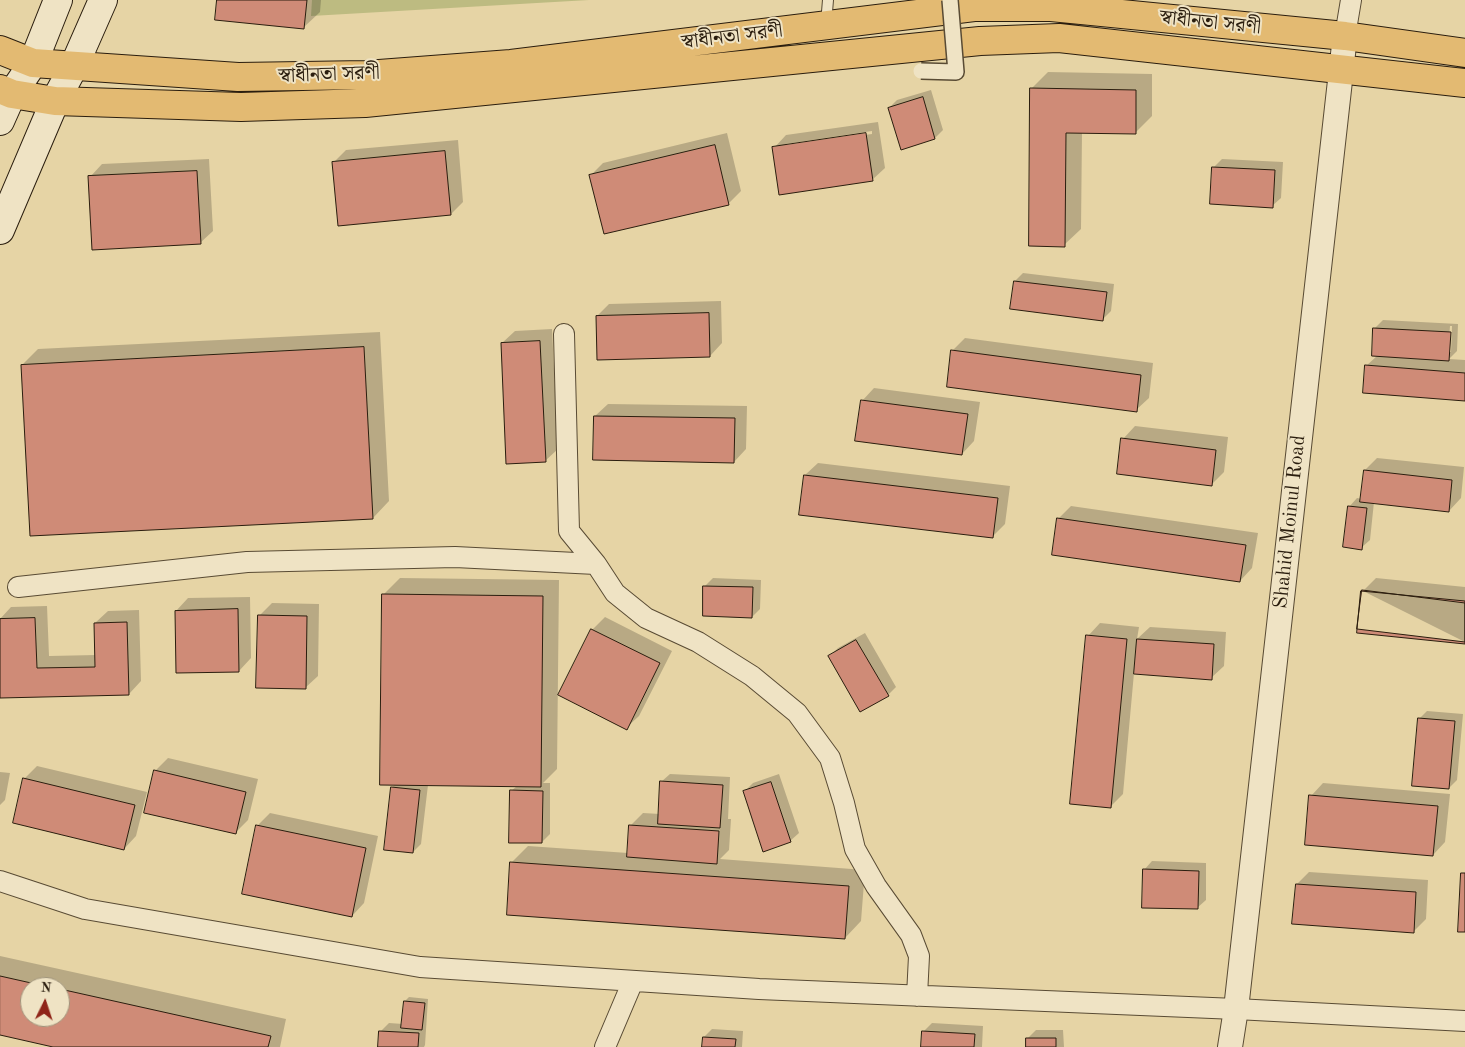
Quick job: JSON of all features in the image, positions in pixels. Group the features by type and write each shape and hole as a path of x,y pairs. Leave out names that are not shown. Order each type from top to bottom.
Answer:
{"main road":[{"path":"0,121 6,92 33,63 58,0"},
{"path":"0,230 55,101 74,66 103,0"},
{"name":"স্বাধীনতা সরণী","path":"0,50 33,63 74,66 238,77 366,75 511,64 827,13 974,7 1102,6 1465,53"},
{"name":"স্বাধীনতা সরণী","path":"6,92 55,101 241,108 365,102 980,41 1049,39 1341,68 1465,83"}],"street":[{"path":"920,71 956,72 950,0"},
{"path":"1345,36 1351,0"},
{"name":"Shahid Moinul Road","path":"1230,1047 1236,1009 1345,36"},
{"path":"564,334 569,531 596,564 615,594 646,618 698,642 752,676 797,713 830,758 844,803 855,849 876,886 910,935 919,956 916,996"},
{"path":"18,587 247,562 455,557 596,564"},
{"path":"0,881 85,909 420,967 633,981 916,996 1236,1009 1465,1021"},
{"path":"605,1047 633,981"}],"shaded area":[{"path":"312,0 589,0 311,16"}],"building":[{"path":"217,0 307,0 304,29 215,20"},
{"path":"1030,88 1136,90 1136,134 1066,133 1065,247 1029,246"},
{"path":"923,97 935,139 901,150 888,108"},
{"path":"866,133 873,181 779,195 772,147"},
{"path":"715,145 729,205 604,234 589,175"},
{"path":"445,151 451,215 338,226 332,162"},
{"path":"1212,167 1275,170 1273,208 1210,204"},
{"path":"197,171 201,244 92,250 88,176"},
{"path":"1014,281 1107,292 1103,321 1010,309"},
{"path":"709,313 710,357 597,360 596,316"},
{"path":"1373,328 1451,332 1449,361 1372,356"},
{"path":"540,341 546,462 506,464 501,343"},
{"path":"364,347 373,519 30,536 21,365"},
{"path":"951,350 1141,375 1137,412 947,387"},
{"path":"1365,365 1465,373 1465,401 1363,393"},
{"path":"861,400 968,414 962,455 855,441"},
{"path":"594,416 735,418 734,463 593,460"},
{"path":"1121,438 1216,450 1212,486 1117,474"},
{"path":"1364,470 1452,480 1449,512 1360,502"},
{"path":"804,475 998,498 993,538 799,515"},
{"path":"1348,506 1367,508 1362,550 1343,547"},
{"path":"1057,518 1246,545 1240,582 1052,555"},
{"path":"703,586 753,587 752,618 703,616"},
{"path":"1362,590 1465,603 1465,642 1357,629"},
{"path":"1361,591 1465,601 1465,644 1357,633"},
{"path":"382,594 543,596 541,787 380,785"},
{"path":"238,609 239,672 176,673 175,611"},
{"path":"258,615 307,616 306,689 256,688"},
{"path":"35,618 37,668 95,667 94,623 127,622 129,695 0,698 0,619"},
{"path":"591,629 660,663 627,730 558,695"},
{"path":"1086,635 1127,639 1111,808 1070,804"},
{"path":"1137,639 1214,644 1212,680 1134,674"},
{"path":"856,640 889,696 860,712 828,656"},
{"path":"1418,718 1455,721 1449,789 1412,786"},
{"path":"154,770 246,792 236,834 144,813"},
{"path":"23,778 135,805 124,850 13,823"},
{"path":"660,781 723,785 720,828 658,824"},
{"path":"771,782 791,842 763,852 743,791"},
{"path":"391,787 420,790 413,853 384,850"},
{"path":"510,790 543,791 542,843 509,843"},
{"path":"1309,795 1438,806 1433,856 1305,845"},
{"path":"256,825 366,848 352,917 242,894"},
{"path":"629,825 719,831 717,864 627,857"},
{"path":"510,862 849,886 845,939 507,915"},
{"path":"1143,869 1199,871 1198,909 1142,908"},
{"path":"1461,873 1465,873 1465,932 1458,932"},
{"path":"1296,884 1416,892 1414,933 1292,924"},
{"path":"0,976 20,980 20,1027 70,1027 70,991 271,1036 268,1047 53,1047 0,1035"},
{"path":"404,1001 425,1003 422,1030 401,1028"},
{"path":"379,1031 419,1033 418,1047 378,1047"},
{"path":"922,1031 975,1034 974,1047 921,1047"},
{"path":"703,1037 736,1039 735,1047 702,1047"},
{"path":"1026,1038 1056,1038 1056,1047 1026,1047"}]}
